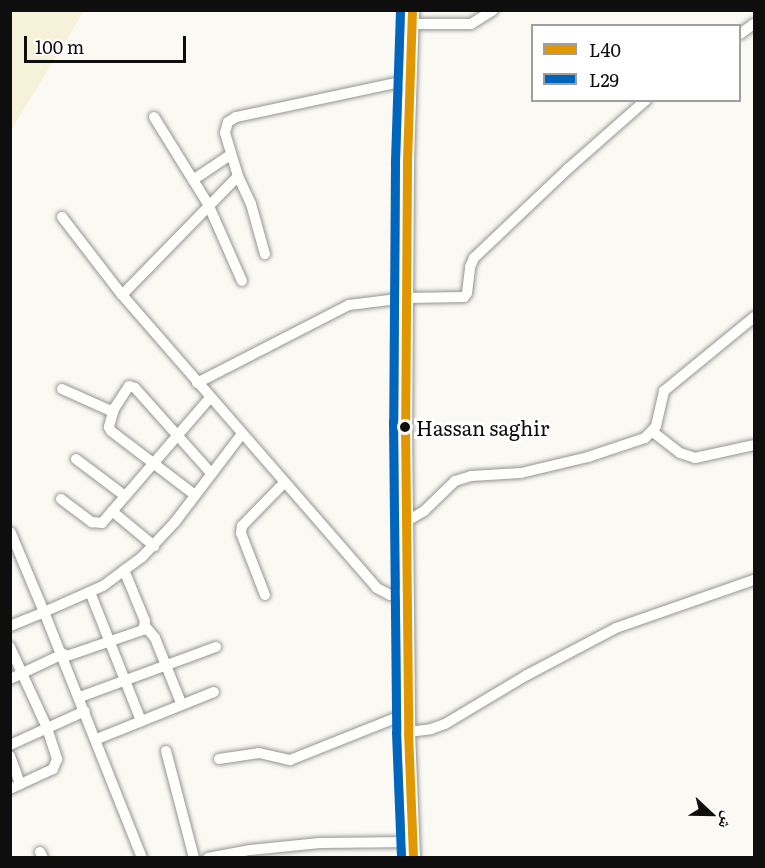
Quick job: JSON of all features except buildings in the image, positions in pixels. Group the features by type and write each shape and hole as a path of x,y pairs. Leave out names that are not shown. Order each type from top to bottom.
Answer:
{"street":[{"path":"412,858 408,732 406,298 412,17 471,24 491,12"},
{"path":"741,33 754,24"},
{"path":"265,254 251,204 230,155 225,126 236,117 410,80"},
{"path":"197,383 349,305 406,298 464,297 467,293 470,267 474,258 644,102"},
{"path":"154,117 208,204 242,281"},
{"path":"193,180 230,155"},
{"path":"122,295 208,204 238,176"},
{"path":"62,217 122,295 377,588 390,595 408,593"},
{"path":"407,521 424,511 455,481 471,476 521,473 588,457 645,438 653,432 664,392 754,317"},
{"path":"195,495 109,428 114,409 129,386 135,388 212,474"},
{"path":"62,389 109,410 114,409"},
{"path":"61,499 98,525 210,398"},
{"path":"653,432 680,453 695,458 754,445"},
{"path":"10,626 90,592 124,570 154,546 242,435"},
{"path":"76,459 125,496"},
{"path":"265,596 241,533 242,526 284,483"},
{"path":"112,511 154,546"},
{"path":"11,533 97,739 142,858"},
{"path":"124,570 145,626 155,638 182,705"},
{"path":"408,732 431,729 445,724 527,675 616,628 754,580"},
{"path":"90,592 141,721"},
{"path":"10,679 63,656 135,634 145,626"},
{"path":"10,647 47,728 56,764 53,769 15,786 10,756"},
{"path":"80,698 216,647"},
{"path":"97,739 214,692"},
{"path":"10,745 85,711"},
{"path":"219,759 259,753 290,760 408,713"},
{"path":"166,751 194,858"},
{"path":"208,858 250,850 320,843 413,842"}],"sand":[{"path":"10,11 84,11 11,130"}],"transit line":[{"name":"L29","path":"400,10 395,164 393,421 396,732 401,858"},
{"name":"L40","path":"412,10 407,164 405,421 408,732 413,858"}],"place":[{"name":"Hassan saghir","path":"405,427"}]}
